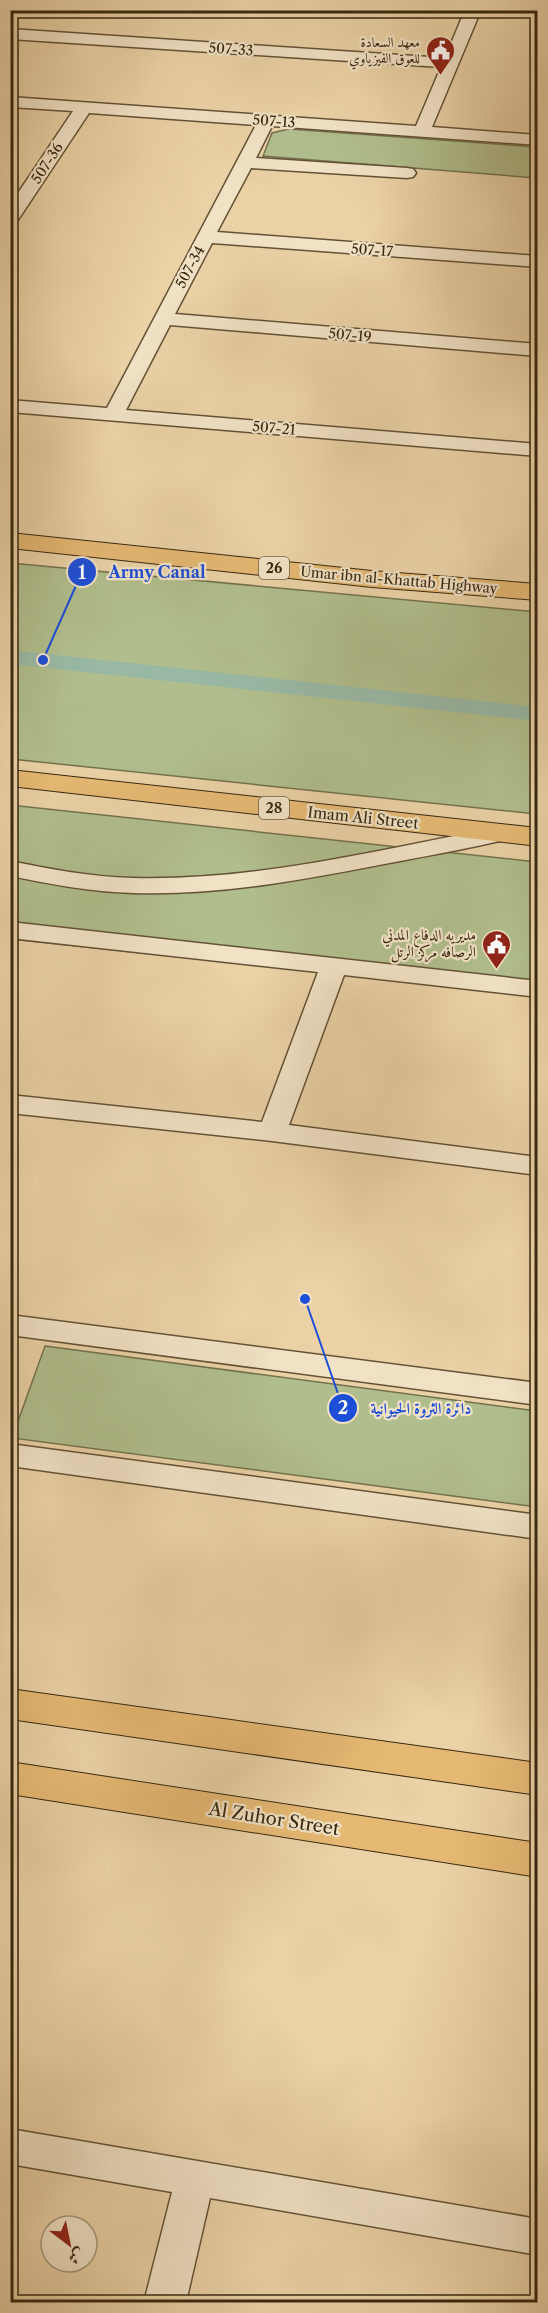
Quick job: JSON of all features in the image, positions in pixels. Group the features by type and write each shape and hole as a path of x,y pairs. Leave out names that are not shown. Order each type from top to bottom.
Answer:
{"main road":[{"name":"Umar ibn al-Khattab Highway","path":"10,540 372,579 537,592"},
{"name":"Imam Ali Street","path":"10,778 537,837"},
{"path":"10,1704 537,1779"},
{"name":"Al Zuhor Street","path":"10,1778 537,1860"}],"street":[{"path":"423,131 473,10"},
{"name":"507-33","path":"10,34 451,63"},
{"name":"507-13","path":"10,102 537,140"},
{"name":"507-36","path":"10,219 84,107"},
{"name":"507-34","path":"114,414 267,120"},
{"path":"245,162 407,173"},
{"name":"507-17","path":"206,237 537,262"},
{"name":"507-19","path":"163,320 537,350"},
{"name":"507-21","path":"10,406 537,450"},
{"path":"10,868 71,880 122,885 216,883 278,875 499,834"},
{"path":"10,930 537,989"},
{"path":"272,1132 334,966"},
{"path":"10,1104 272,1132 537,1166"},
{"path":"10,1325 537,1394"},
{"path":"10,1455 537,1527"},
{"path":"10,2146 537,2237"},
{"path":"165,2302 195,2178"}],"green space":[{"path":"289,129 537,147 537,178 263,156 272,133"},
{"path":"10,563 537,612 537,814 11,759"},
{"path":"10,805 537,862 537,995 11,939"},
{"path":"45,1346 537,1411 537,1507 12,1438"}],"waterway":[{"path":"10,657 538,714"}],"place":[{"name":"معهد السعادة للعوق الفيزياوي","path":"441,76"},
{"name":"Army Canal","path":"43,660"},
{"name":"مديريه الدفاع المدني الرصافه مركز الرتل","path":"497,970"},
{"name":"دائرة الثروة الحيوانية","path":"305,1299"}]}
